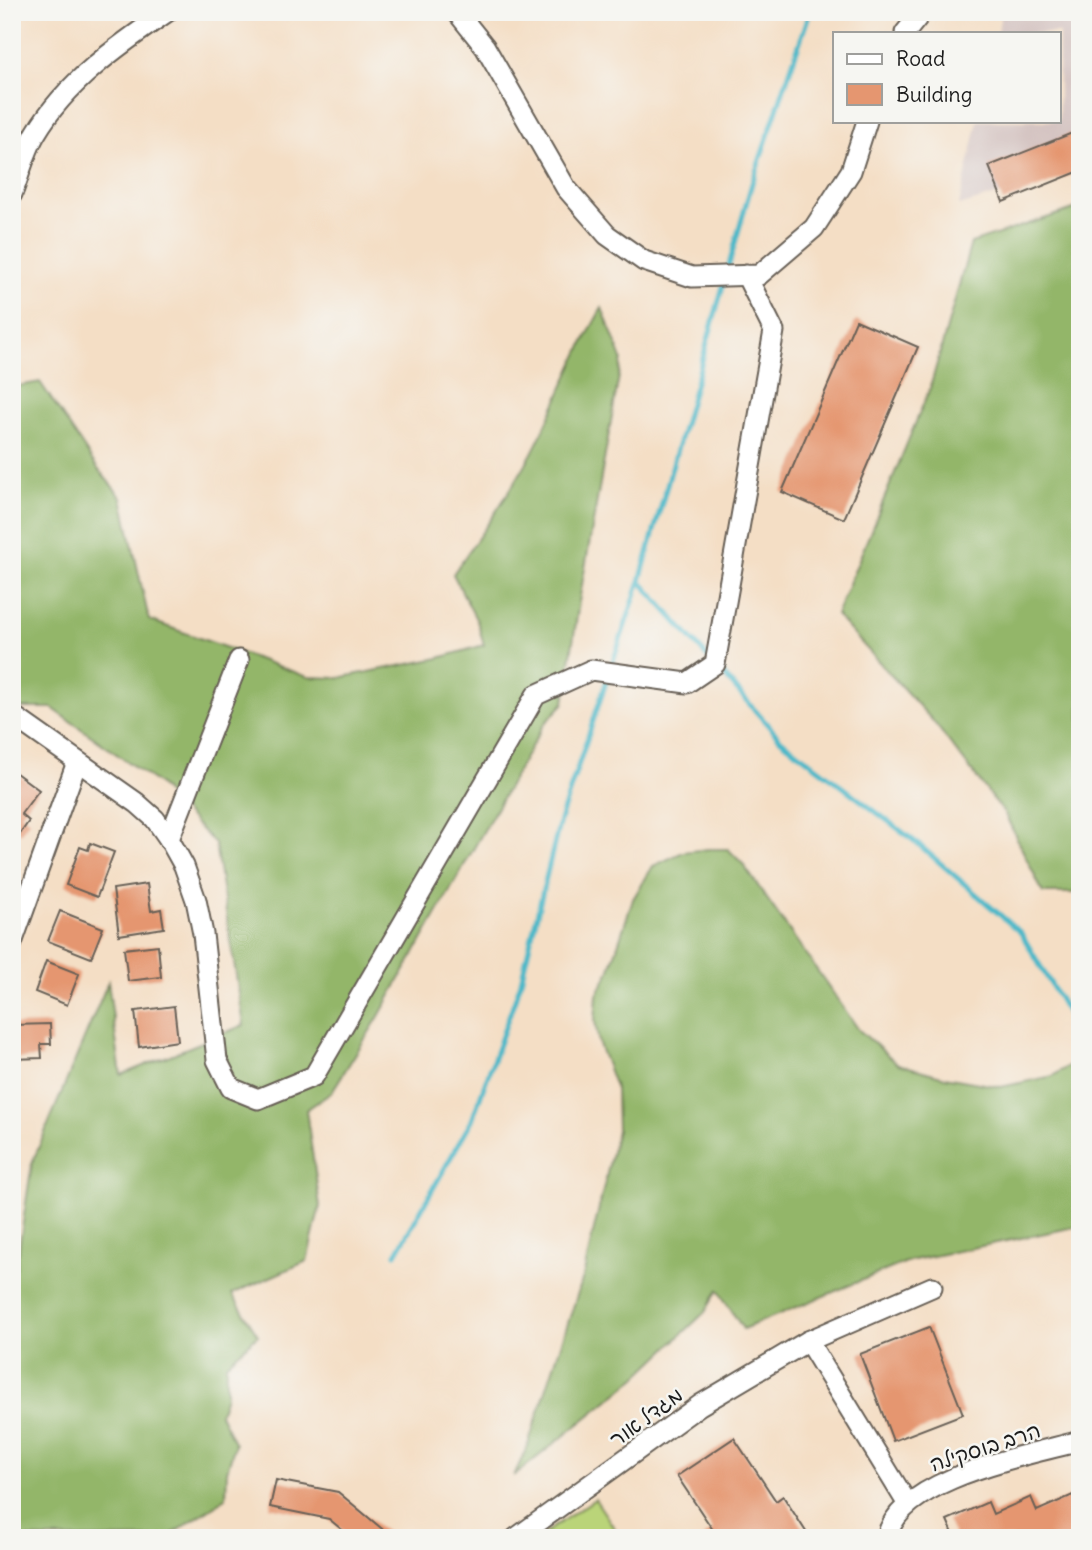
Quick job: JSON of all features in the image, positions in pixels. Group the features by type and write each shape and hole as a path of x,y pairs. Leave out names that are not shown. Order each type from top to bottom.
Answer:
{"street":[{"path":"12,194 35,135 58,101 126,40 167,12"},
{"path":"457,12 485,47 566,188 607,235 644,261 692,277 759,275 814,228 851,171 867,122"},
{"path":"906,32 922,12"},
{"path":"12,715 137,803 155,819 169,839 184,866 195,900 203,934 217,1060 231,1088 258,1099 314,1076 536,695 592,670 687,682 716,664 774,331 746,275"},
{"path":"169,839 239,660"},
{"path":"14,934 77,762"},
{"name":"מגדל אור","path":"516,1538 700,1405 807,1341 932,1287"},
{"path":"807,1341 907,1503"},
{"name":"הרב בוסקילה","path":"887,1538 889,1527 907,1503 940,1482 1007,1460 1080,1441"}],"shaded area":[{"path":"1002,12 1080,12 1080,170 959,206 978,122 1060,122 1060,32 997,32"}],"green space":[{"path":"1080,207 1080,893 1043,893 1005,814 932,720 836,615 930,388 971,243"},
{"path":"602,308 622,359 564,703 544,724 378,1018 331,1093 306,1110 320,1206 307,1261 232,1294 258,1335 226,1364 226,1396 220,1414 235,1444 227,1471 226,1498 166,1538 12,1538 12,1271 16,1268 32,1163 108,982 121,1075 244,1025 215,844 157,783 52,708 12,708 12,387 40,382 98,469 122,498 149,620 308,677 338,678 439,658 484,645 477,621 453,574 532,453"},
{"path":"728,849 742,863 859,1030 898,1064 945,1077 1001,1087 1053,1076 1080,1058 1080,1226 909,1261 743,1329 718,1290 705,1312 637,1377 514,1476 528,1445 583,1277 617,1130 616,1090 599,1044 595,1021 597,995 609,972 633,899 653,866 683,852"},
{"path":"595,1499 621,1538 537,1538"}],"building":[{"path":"1080,130 1080,171 1003,202 989,166"},
{"path":"856,320 918,347 844,519 782,492"},
{"path":"12,770 39,790 21,814 29,821 20,834 12,827"},
{"path":"90,843 114,852 97,897 66,885 80,847 88,850"},
{"path":"147,884 151,911 161,909 164,928 119,935 113,889"},
{"path":"60,911 103,928 91,958 48,941"},
{"path":"158,945 161,977 128,981 124,949"},
{"path":"46,961 79,974 67,1005 35,992"},
{"path":"174,1006 178,1041 139,1047 135,1011"},
{"path":"50,1024 51,1044 41,1044 42,1058 13,1059 12,1025"},
{"path":"929,1327 963,1414 893,1441 860,1354"},
{"path":"734,1438 776,1501 783,1496 810,1538 773,1538 770,1533 763,1538 702,1538 713,1530 677,1476"},
{"path":"276,1480 338,1492 393,1538 352,1538 329,1519 270,1507"},
{"path":"1075,1494 1080,1505 1080,1538 955,1538 947,1520 988,1502 993,1514 1031,1497 1037,1511"}],"waterway":[{"path":"396,1254 472,1120 520,985 560,820 640,581 752,183 810,12"},
{"path":"640,581 710,660"},
{"path":"717,667 781,740 917,843 1021,933 1080,1034"}]}
